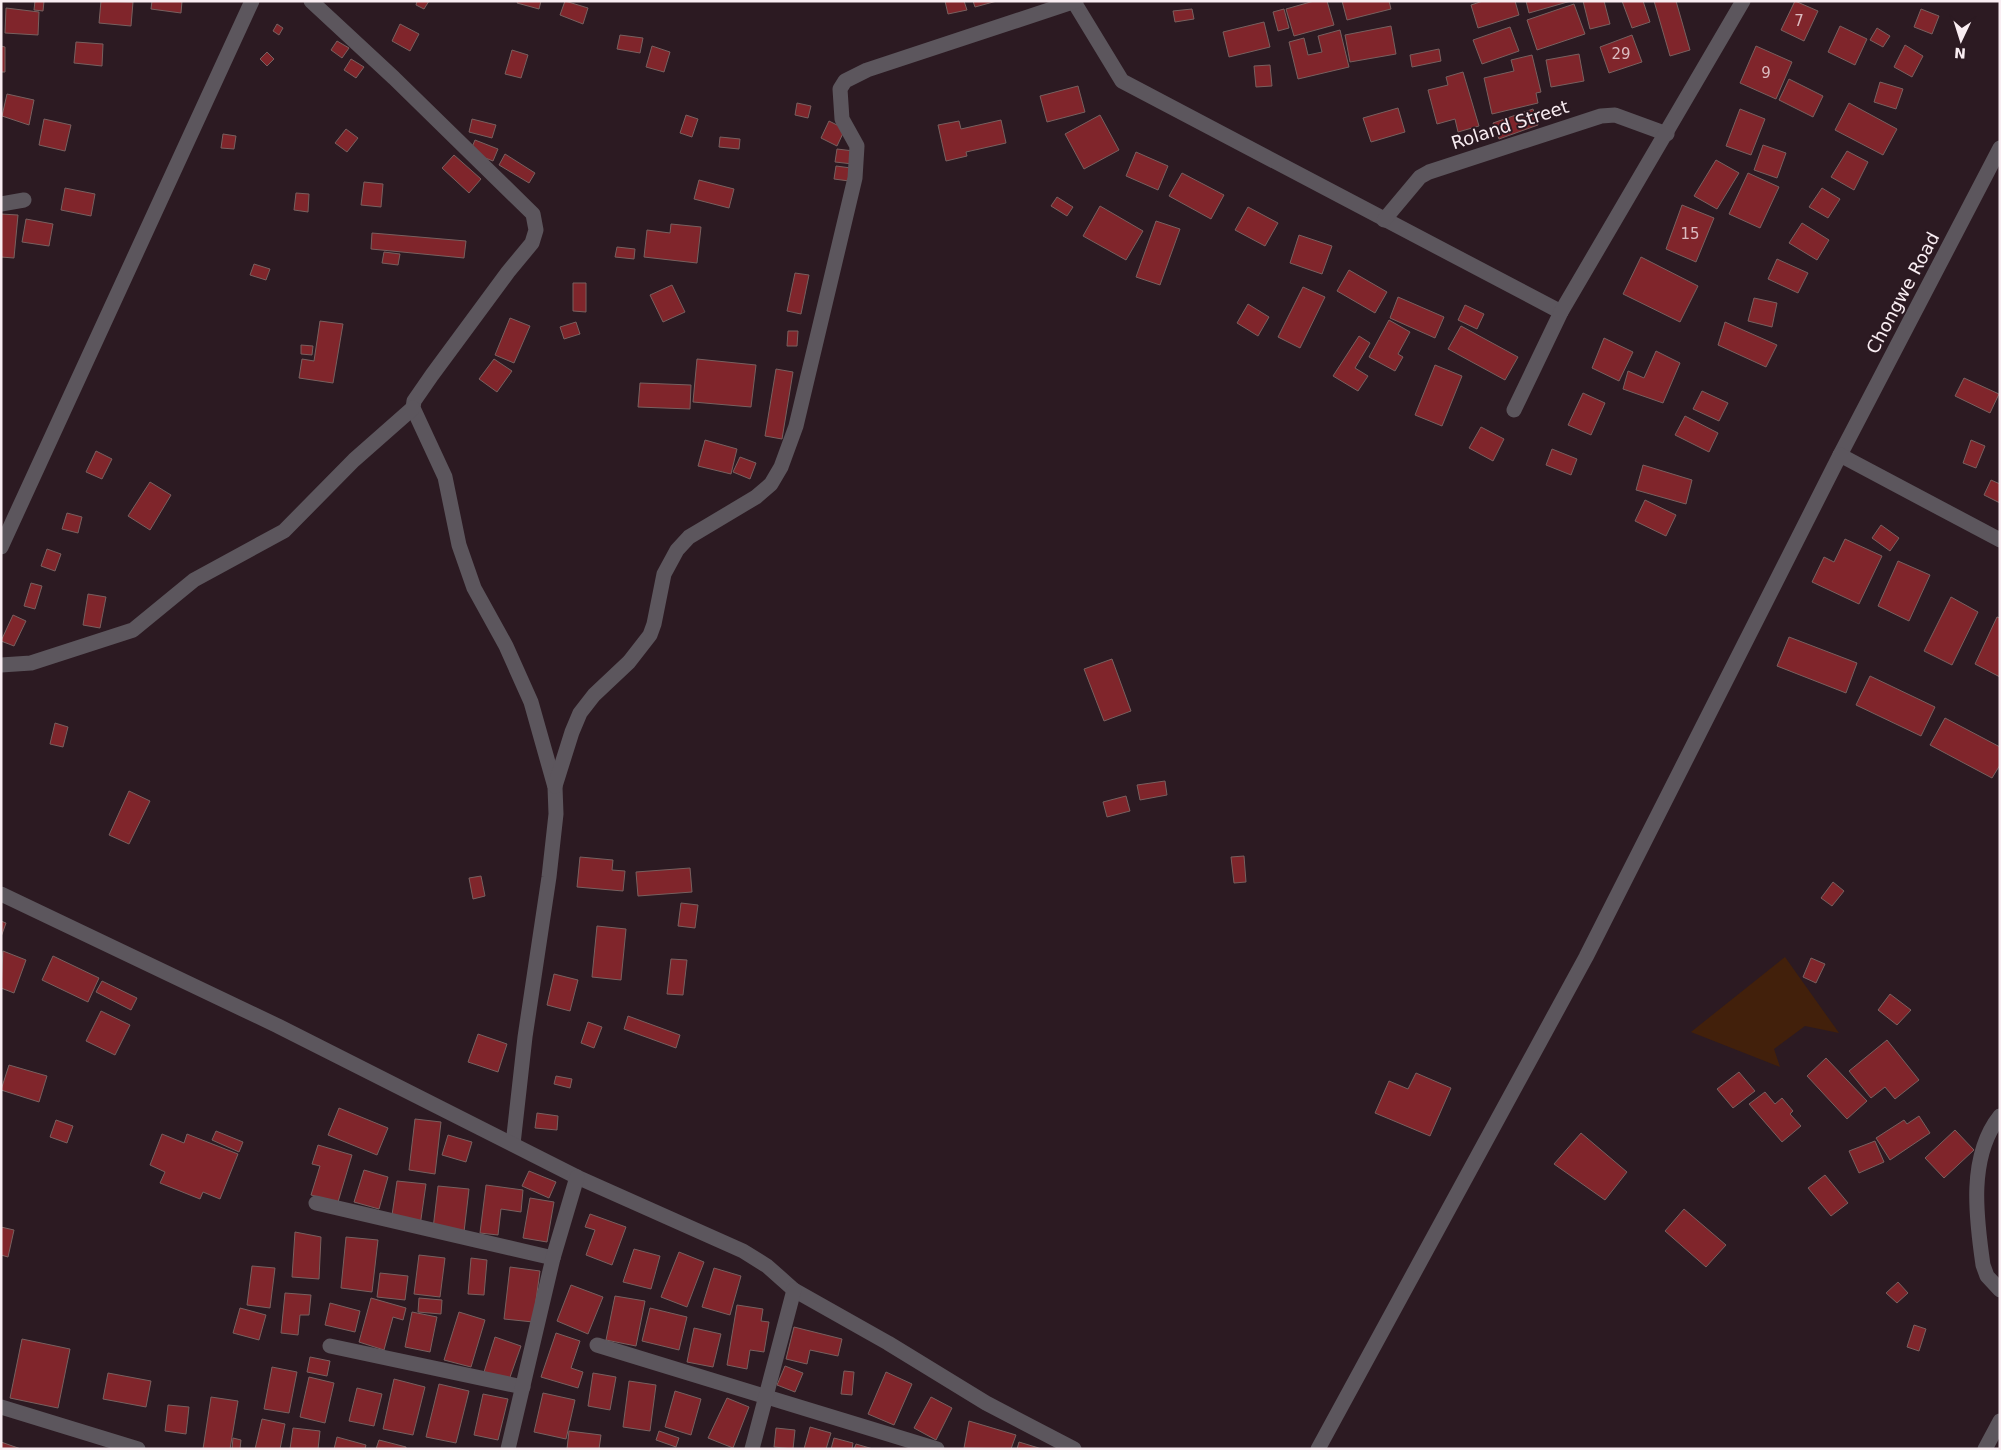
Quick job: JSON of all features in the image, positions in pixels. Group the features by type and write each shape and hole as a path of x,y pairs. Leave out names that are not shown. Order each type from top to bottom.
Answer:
{"street":[{"path":"1,547 252,1"},
{"path":"1,665 31,663 132,630 194,580 284,531 354,460 412,408 414,401 438,367 508,272 532,243 536,230 533,214 394,78 311,1"},
{"path":"1514,410 1561,312 1667,134 1743,1"},
{"path":"555,787 580,713 594,695 629,662 650,635 664,574 677,550 689,538 756,497 771,484 781,467 796,426 855,178 857,146 842,119 840,89 844,81 867,70 1075,2 1122,81 1561,312"},
{"name":"Roland Street","path":"1384,220 1420,177 1429,172 1601,116 1615,115 1667,134"},
{"name":"Chongwe Road","path":"1318,1449 1586,957 1840,455 2000,148"},
{"path":"1,204 24,200"},
{"path":"412,408 445,477 459,545 474,588 506,646 531,702 555,787 556,814 550,869 525,1036 513,1144"},
{"path":"1840,455 2000,540"},
{"path":"1,894 278,1026 577,1177 743,1251 767,1266 794,1290 888,1343 986,1403 1074,1449"},
{"path":"2000,1116 1989,1129 1982,1146 1977,1193 1983,1265 1987,1276 2000,1290"},
{"path":"508,1449 553,1258 577,1177"},
{"path":"316,1203 553,1258"},
{"path":"752,1449 794,1290"},
{"path":"597,1345 937,1449"},
{"path":"330,1346 523,1387"},
{"path":"1,1407 138,1449"},
{"path":"1985,1449 2000,1421"}],"shaded area":[{"path":"1785,957 1839,1033 1805,1026 1774,1049 1780,1067 1691,1032"}],"building":[{"path":"35,1 44,1 43,11 34,10"},
{"path":"101,1 133,2 131,26 99,23"},
{"path":"152,1 182,1 181,13 151,9"},
{"path":"417,1 429,1 424,9 416,5"},
{"path":"518,1 541,1 539,9 517,3"},
{"path":"565,1 588,8 583,24 560,15"},
{"path":"945,1 964,1 967,10 948,14"},
{"path":"973,1 997,1 975,7"},
{"path":"1314,1 1327,1 1334,25 1294,36 1286,9"},
{"path":"1342,1 1389,1 1391,9 1347,20"},
{"path":"1483,1 1515,1 1519,15 1478,28 1471,5"},
{"path":"1526,1 1571,1 1529,13"},
{"path":"1583,1 1604,1 1610,24 1590,29"},
{"path":"1622,1 1643,1 1650,22 1632,28"},
{"path":"1654,1 1676,1 1690,50 1670,56"},
{"path":"1795,1 1818,11 1804,41 1781,30"},
{"path":"1574,4 1585,34 1537,50 1527,20"},
{"path":"6,8 39,12 38,35 5,33"},
{"path":"1192,9 1194,19 1175,22 1173,11"},
{"path":"1284,9 1289,28 1278,31 1273,12"},
{"path":"1921,9 1939,16 1932,34 1914,27"},
{"path":"1264,22 1270,47 1229,57 1223,32"},
{"path":"277,24 283,28 279,35 273,31"},
{"path":"400,24 419,34 410,51 392,41"},
{"path":"1391,26 1396,54 1350,62 1345,35"},
{"path":"1840,26 1867,39 1855,65 1828,52"},
{"path":"1510,27 1519,51 1482,64 1473,40"},
{"path":"1877,28 1890,36 1883,47 1870,40"},
{"path":"1340,30 1349,67 1298,79 1289,42 1304,38 1308,55 1322,52 1318,36"},
{"path":"620,35 643,38 640,53 617,49"},
{"path":"1632,35 1642,62 1609,73 1600,47"},
{"path":"337,41 349,48 342,58 331,50"},
{"path":"76,42 103,44 102,66 74,63"},
{"path":"1905,45 1923,56 1912,77 1894,67"},
{"path":"1,46 5,47 5,72 1,72"},
{"path":"652,46 670,52 664,72 646,67"},
{"path":"1756,46 1792,62 1776,99 1740,83"},
{"path":"1439,49 1441,61 1412,67 1410,55"},
{"path":"512,50 528,55 521,78 505,74"},
{"path":"267,52 274,59 267,66 260,59"},
{"path":"1579,54 1584,81 1551,87 1546,60"},
{"path":"1532,55 1541,92 1536,93 1538,103 1492,114 1484,78 1514,71 1511,60"},
{"path":"351,59 364,67 356,78 344,70"},
{"path":"1270,65 1272,86 1256,87 1254,66"},
{"path":"1463,72 1479,126 1458,132 1455,119 1437,124 1428,90 1448,85 1446,77"},
{"path":"1789,79 1823,96 1813,117 1779,100"},
{"path":"1880,82 1903,89 1896,109 1874,102"},
{"path":"1078,86 1085,112 1047,122 1040,96"},
{"path":"7,94 34,100 29,125 2,116"},
{"path":"797,103 811,106 808,118 795,115"},
{"path":"1849,103 1897,129 1883,155 1835,130"},
{"path":"1398,108 1405,132 1371,142 1363,118"},
{"path":"1533,109 1538,125 1499,139 1493,123"},
{"path":"1740,109 1765,119 1751,155 1726,146"},
{"path":"686,115 698,119 692,137 680,133"},
{"path":"1100,115 1119,150 1084,169 1065,134"},
{"path":"44,119 71,125 65,151 39,145"},
{"path":"472,119 496,125 492,138 469,132"},
{"path":"1001,120 1006,143 966,152 967,156 946,161 938,125 959,121 961,129"},
{"path":"829,121 845,129 837,146 821,138"},
{"path":"346,129 358,138 347,152 335,143"},
{"path":"223,134 236,136 234,149 221,148"},
{"path":"720,137 740,139 739,149 719,147"},
{"path":"475,140 498,149 493,161 470,152"},
{"path":"1763,145 1786,153 1777,178 1754,170"},
{"path":"837,149 854,151 853,164 835,162"},
{"path":"1847,151 1868,162 1854,190 1831,177"},
{"path":"1136,152 1168,166 1158,190 1126,176"},
{"path":"505,154 535,173 529,183 499,165"},
{"path":"454,155 481,179 469,193 442,168"},
{"path":"1716,160 1739,173 1717,209 1694,196"},
{"path":"836,166 851,168 849,181 834,179"},
{"path":"1182,173 1224,195 1211,219 1169,196"},
{"path":"1748,173 1779,187 1760,228 1729,214"},
{"path":"699,180 734,189 729,208 694,199"},
{"path":"364,182 383,184 381,207 361,205"},
{"path":"65,188 95,194 91,216 61,210"},
{"path":"1822,188 1840,199 1828,218 1809,207"},
{"path":"296,193 309,194 308,212 294,210"},
{"path":"1057,197 1073,207 1067,216 1051,206"},
{"path":"1682,205 1714,218 1696,262 1666,249"},
{"path":"1100,206 1143,231 1126,260 1083,236"},
{"path":"1248,207 1278,223 1265,246 1235,230"},
{"path":"1,214 18,215 14,258 1,257"},
{"path":"26,219 53,224 49,246 22,242"},
{"path":"1156,221 1180,229 1160,285 1136,277"},
{"path":"1802,223 1829,240 1817,260 1789,243"},
{"path":"671,224 701,227 697,263 644,257 647,230 670,233"},
{"path":"372,233 466,241 464,258 371,249"},
{"path":"1299,235 1332,246 1322,274 1290,263"},
{"path":"617,247 635,249 634,259 615,257"},
{"path":"384,252 400,254 398,265 382,263"},
{"path":"1641,257 1698,286 1680,322 1623,294"},
{"path":"1777,259 1808,273 1798,293 1768,279"},
{"path":"254,264 270,269 266,280 250,275"},
{"path":"1349,270 1387,292 1375,313 1337,291"},
{"path":"795,273 809,275 801,314 787,311"},
{"path":"573,283 586,283 586,312 573,311"},
{"path":"672,285 685,312 663,322 650,295"},
{"path":"1303,287 1325,297 1300,348 1278,337"},
{"path":"1398,297 1444,317 1435,338 1390,318"},
{"path":"1754,298 1777,303 1772,327 1748,321"},
{"path":"1248,304 1269,317 1258,336 1237,323"},
{"path":"1465,305 1484,314 1477,329 1458,320"},
{"path":"510,318 530,326 514,363 495,355"},
{"path":"1389,320 1410,332 1398,354 1403,357 1395,371 1369,357"},
{"path":"320,321 343,324 333,383 299,378 302,359 314,361"},
{"path":"576,322 580,334 564,339 560,327"},
{"path":"1725,322 1777,345 1766,367 1718,345"},
{"path":"1461,326 1518,357 1505,380 1448,349"},
{"path":"788,331 798,331 797,346 787,346"},
{"path":"1359,336 1370,343 1355,368 1368,376 1358,391 1333,376"},
{"path":"1604,338 1633,352 1619,381 1592,368"},
{"path":"301,345 313,346 312,355 301,354"},
{"path":"1656,351 1680,363 1663,403 1623,389 1628,371 1644,378"},
{"path":"494,359 512,371 497,392 479,379"},
{"path":"697,359 756,365 751,407 693,402"},
{"path":"1435,365 1462,376 1442,426 1415,415"},
{"path":"776,369 793,372 782,439 765,436"},
{"path":"1964,378 1999,394 1990,413 1955,396"},
{"path":"640,383 691,385 690,409 638,407"},
{"path":"1702,391 1728,403 1719,421 1693,409"},
{"path":"1583,393 1605,403 1591,435 1568,425"},
{"path":"1685,416 1718,433 1709,452 1675,435"},
{"path":"1481,427 1504,439 1493,461 1469,448"},
{"path":"705,440 737,449 731,474 698,466"},
{"path":"1971,440 1985,446 1976,468 1963,463"},
{"path":"1552,449 1577,459 1571,475 1546,465"},
{"path":"96,451 112,459 102,479 86,472"},
{"path":"740,457 756,463 750,479 733,472"},
{"path":"1643,465 1692,480 1686,504 1636,490"},
{"path":"1991,480 2000,484 2000,503 1984,495"},
{"path":"150,482 171,495 150,530 128,516"},
{"path":"1645,500 1676,515 1666,536 1635,521"},
{"path":"67,513 82,517 78,533 62,529"},
{"path":"1881,525 1899,538 1890,551 1872,538"},
{"path":"1845,539 1882,556 1859,604 1812,582 1824,557 1834,562"},
{"path":"47,549 61,554 55,571 41,566"},
{"path":"1898,561 1930,575 1909,621 1878,606"},
{"path":"31,583 42,586 35,609 24,606"},
{"path":"88,594 106,597 100,628 83,625"},
{"path":"1951,597 1978,612 1952,665 1924,651"},
{"path":"13,615 26,621 14,646 1,641"},
{"path":"1997,617 2000,618 2000,677 1975,664"},
{"path":"1789,637 1857,663 1846,693 1777,666"},
{"path":"1112,659 1131,711 1104,721 1084,669"},
{"path":"1870,676 1935,707 1921,736 1856,705"},
{"path":"1945,718 2000,747 2000,765 1992,778 1930,745"},
{"path":"55,723 68,727 63,747 50,744"},
{"path":"1165,781 1167,795 1140,800 1137,785"},
{"path":"129,791 150,801 129,844 109,835"},
{"path":"1126,796 1130,811 1107,817 1103,802"},
{"path":"1244,856 1246,882 1234,883 1231,857"},
{"path":"580,857 613,860 612,870 625,871 623,891 577,887"},
{"path":"690,868 692,892 638,896 636,872"},
{"path":"481,876 485,896 473,899 469,878"},
{"path":"1833,882 1844,891 1832,906 1821,898"},
{"path":"681,903 698,905 695,928 678,926"},
{"path":"1,921 6,923 1,937"},
{"path":"597,926 626,929 621,980 592,977"},
{"path":"3,951 26,960 14,993 1,988"},
{"path":"53,956 99,978 88,1002 42,980"},
{"path":"1811,958 1825,964 1816,983 1803,977"},
{"path":"671,959 687,960 683,995 667,994"},
{"path":"554,974 578,980 570,1011 547,1005"},
{"path":"102,981 137,998 131,1010 96,992"},
{"path":"1890,994 1911,1010 1897,1025 1878,1010"},
{"path":"101,1011 130,1025 115,1055 86,1041"},
{"path":"628,1016 680,1035 676,1048 624,1029"},
{"path":"588,1022 602,1027 594,1048 581,1043"},
{"path":"478,1034 507,1044 498,1072 468,1062"},
{"path":"1887,1040 1919,1080 1895,1099 1885,1087 1871,1098 1849,1071"},
{"path":"1826,1058 1867,1101 1847,1119 1807,1076"},
{"path":"9,1065 47,1076 39,1102 1,1090"},
{"path":"1739,1072 1755,1091 1733,1108 1717,1089"},
{"path":"1416,1073 1451,1088 1430,1136 1375,1113 1389,1081 1408,1089"},
{"path":"556,1076 572,1079 570,1088 554,1084"},
{"path":"1765,1092 1775,1104 1782,1098 1793,1111 1790,1114 1801,1126 1782,1142 1749,1104"},
{"path":"339,1108 388,1128 377,1155 328,1135"},
{"path":"537,1113 558,1116 557,1130 535,1128"},
{"path":"1919,1116 1930,1133 1890,1160 1876,1138 1904,1120 1907,1124"},
{"path":"415,1119 441,1122 435,1174 409,1170"},
{"path":"56,1120 73,1126 67,1143 50,1137"},
{"path":"1955,1130 1974,1150 1944,1178 1925,1158"},
{"path":"216,1131 243,1142 239,1152 212,1140"},
{"path":"1581,1133 1627,1172 1605,1200 1554,1164"},
{"path":"162,1134 184,1143 187,1134 238,1154 220,1199 203,1192 200,1199 160,1183 165,1172 150,1165"},
{"path":"448,1135 472,1142 466,1162 442,1155"},
{"path":"1875,1141 1884,1162 1859,1173 1849,1151"},
{"path":"318,1145 352,1155 338,1202 311,1195 320,1166 312,1164"},
{"path":"364,1170 388,1177 379,1209 354,1202"},
{"path":"529,1171 556,1182 549,1198 522,1186"},
{"path":"1825,1175 1848,1203 1831,1216 1808,1188"},
{"path":"397,1181 426,1184 420,1226 391,1222"},
{"path":"486,1185 523,1190 521,1212 501,1209 498,1235 480,1233"},
{"path":"438,1186 469,1189 464,1232 433,1229"},
{"path":"530,1198 554,1202 547,1242 523,1238"},
{"path":"1684,1209 1726,1245 1706,1267 1665,1231"},
{"path":"590,1214 626,1227 612,1265 586,1255 595,1230 585,1227"},
{"path":"1,1227 14,1230 8,1257 1,1255"},
{"path":"295,1232 321,1237 319,1279 292,1277"},
{"path":"346,1237 378,1240 372,1292 341,1288"},
{"path":"634,1249 660,1256 651,1289 623,1282"},
{"path":"679,1252 704,1262 687,1307 661,1297"},
{"path":"419,1255 445,1258 440,1297 414,1294"},
{"path":"471,1258 487,1260 484,1295 468,1294"},
{"path":"252,1266 275,1268 270,1308 247,1305"},
{"path":"510,1267 540,1271 533,1322 504,1319"},
{"path":"714,1268 741,1276 730,1315 702,1307"},
{"path":"380,1273 408,1276 405,1300 377,1297"},
{"path":"1898,1282 1908,1293 1897,1303 1886,1293"},
{"path":"571,1285 603,1297 588,1334 557,1321"},
{"path":"285,1293 311,1295 309,1315 300,1315 298,1335 281,1333"},
{"path":"615,1296 645,1301 636,1346 606,1340"},
{"path":"371,1298 406,1308 403,1320 393,1317 384,1350 359,1342"},
{"path":"419,1298 442,1300 441,1314 418,1312"},
{"path":"330,1303 360,1311 355,1332 325,1325"},
{"path":"737,1305 763,1309 761,1321 769,1322 764,1352 750,1350 747,1369 727,1365"},
{"path":"240,1308 266,1315 259,1340 233,1333"},
{"path":"650,1308 687,1317 679,1350 642,1341"},
{"path":"412,1312 437,1317 430,1352 405,1347"},
{"path":"459,1312 485,1320 471,1367 444,1360"},
{"path":"1914,1325 1926,1329 1919,1351 1907,1347"},
{"path":"794,1327 842,1339 838,1356 810,1350 807,1364 786,1359"},
{"path":"694,1328 721,1334 713,1367 687,1362"},
{"path":"556,1333 580,1341 571,1368 583,1372 578,1388 541,1377"},
{"path":"495,1337 521,1346 509,1380 484,1372"},
{"path":"22,1339 70,1349 58,1408 10,1398"},
{"path":"310,1357 330,1361 327,1376 307,1372"},
{"path":"785,1366 803,1373 795,1392 777,1385"},
{"path":"272,1367 297,1372 289,1413 264,1409"},
{"path":"844,1371 854,1372 852,1395 841,1394"},
{"path":"886,1372 912,1384 894,1425 868,1414"},
{"path":"108,1373 151,1381 146,1407 103,1399"},
{"path":"593,1373 616,1377 610,1410 588,1406"},
{"path":"309,1377 334,1383 325,1423 300,1417"},
{"path":"394,1379 425,1387 413,1435 383,1429"},
{"path":"629,1381 656,1385 650,1431 623,1427"},
{"path":"439,1384 469,1391 456,1443 426,1437"},
{"path":"357,1388 382,1394 374,1426 349,1421"},
{"path":"675,1391 701,1399 691,1435 665,1427"},
{"path":"543,1393 575,1400 566,1439 534,1432"},
{"path":"483,1394 508,1399 498,1440 474,1435"},
{"path":"211,1397 238,1401 230,1449 203,1449"},
{"path":"931,1397 952,1408 936,1440 914,1428"},
{"path":"727,1398 749,1407 733,1448 708,1438"},
{"path":"168,1405 189,1407 186,1434 165,1431"},
{"path":"262,1419 285,1424 280,1449 255,1449"},
{"path":"969,1421 1016,1435 1011,1449 964,1448"},
{"path":"810,1427 831,1433 826,1449 804,1449"},
{"path":"293,1428 320,1431 318,1449 290,1449"},
{"path":"776,1428 795,1430 793,1449 774,1447"},
{"path":"569,1431 601,1435 599,1449 567,1449"},
{"path":"659,1431 679,1438 676,1447 656,1440"},
{"path":"337,1437 366,1445 365,1449 334,1449"},
{"path":"233,1438 241,1440 240,1449 232,1449"},
{"path":"834,1438 853,1443 852,1449 831,1449"},
{"path":"379,1440 406,1447 406,1449 376,1449"},
{"path":"1,1442 21,1449 1,1449"},
{"path":"1019,1442 1042,1449 1017,1449"},
{"path":"856,1444 873,1449 854,1449"}]}
